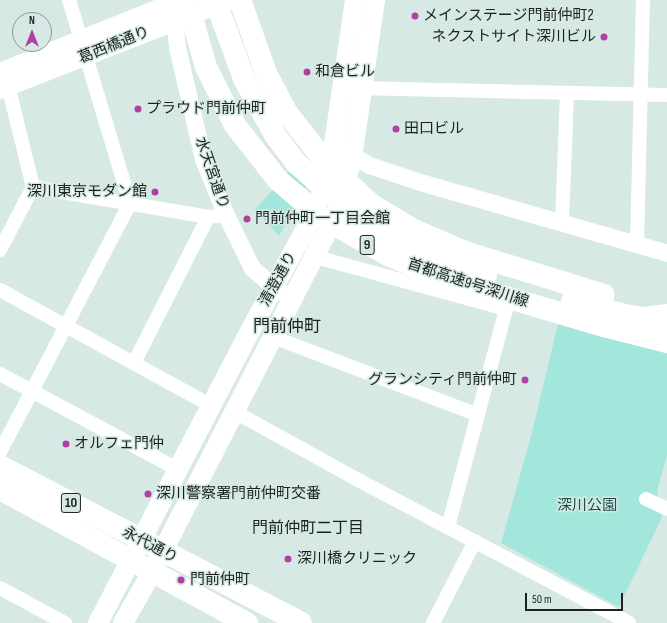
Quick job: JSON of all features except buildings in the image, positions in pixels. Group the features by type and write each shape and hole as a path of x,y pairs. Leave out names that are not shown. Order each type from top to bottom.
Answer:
{"main road":[{"path":"199,0 224,105"},
{"path":"215,0 245,81 285,150 310,178 359,218 410,248 454,265 625,315 645,318 667,314"},
{"name":"葛西橋通り","path":"3,80 84,49 178,4 228,0"},
{"name":"首都高速9号深川線","path":"240,0 260,60 287,113 327,164 372,204 414,230 465,252 667,314"},
{"name":"清澄通り","path":"98,623 177,469 315,212 328,175 334,144 355,0"},
{"name":"清澄通り","path":"123,623 152,572 316,257 338,210 352,158 375,0"},
{"name":"首都高速9号深川線","path":"178,4 224,105 243,138 287,189 320,217 359,241 445,279 604,326 667,342"},
{"name":"永代通り","path":"0,466 162,552 301,623"},
{"name":"永代通り","path":"0,489 247,623"}],"street":[{"path":"0,452 130,203 69,0"},
{"path":"637,244 642,0"},
{"name":"水天宮通り","path":"178,4 179,54 203,159 246,260 274,287 293,299"},
{"path":"0,250 33,187 3,80"},
{"path":"343,88 667,95"},
{"path":"562,223 567,93"},
{"path":"334,144 352,158 420,182 667,253"},
{"path":"33,187 208,217 226,215"},
{"path":"134,363 208,217"},
{"path":"316,257 506,309 448,527"},
{"path":"465,275 667,330"},
{"path":"0,290 212,406"},
{"path":"273,337 478,415"},
{"path":"0,374 177,469"},
{"path":"235,412 629,623"},
{"path":"646,499 667,509"},
{"path":"433,623 476,541"},
{"path":"0,588 65,623"}],"green space":[{"path":"302,157 313,162 308,182 279,236 255,210"},
{"name":"深川公園","path":"559,320 667,350 667,456 657,491 662,517 619,607 501,543 531,436"}],"place":[{"name":"メインステージ門前仲町2","path":"415,16"},
{"name":"ネクストサイト深川ビル","path":"604,37"},
{"name":"和倉ビル","path":"307,72"},
{"name":"プラウド門前仲町","path":"138,109"},
{"name":"田口ビル","path":"396,129"},
{"name":"深川東京モダン館","path":"155,192"},
{"name":"門前仲町一丁目会館","path":"247,219"},
{"name":"グランシティ門前仲町","path":"525,380"},
{"name":"オルフェ門仲","path":"66,444"},
{"name":"深川警察署門前仲町交番","path":"148,494"},
{"name":"深川橋クリニック","path":"288,559"},
{"name":"門前仲町","path":"181,580"}],"district":[{"name":"門前仲町","path":"287,328"},
{"name":"門前仲町二丁目","path":"308,529"}]}
